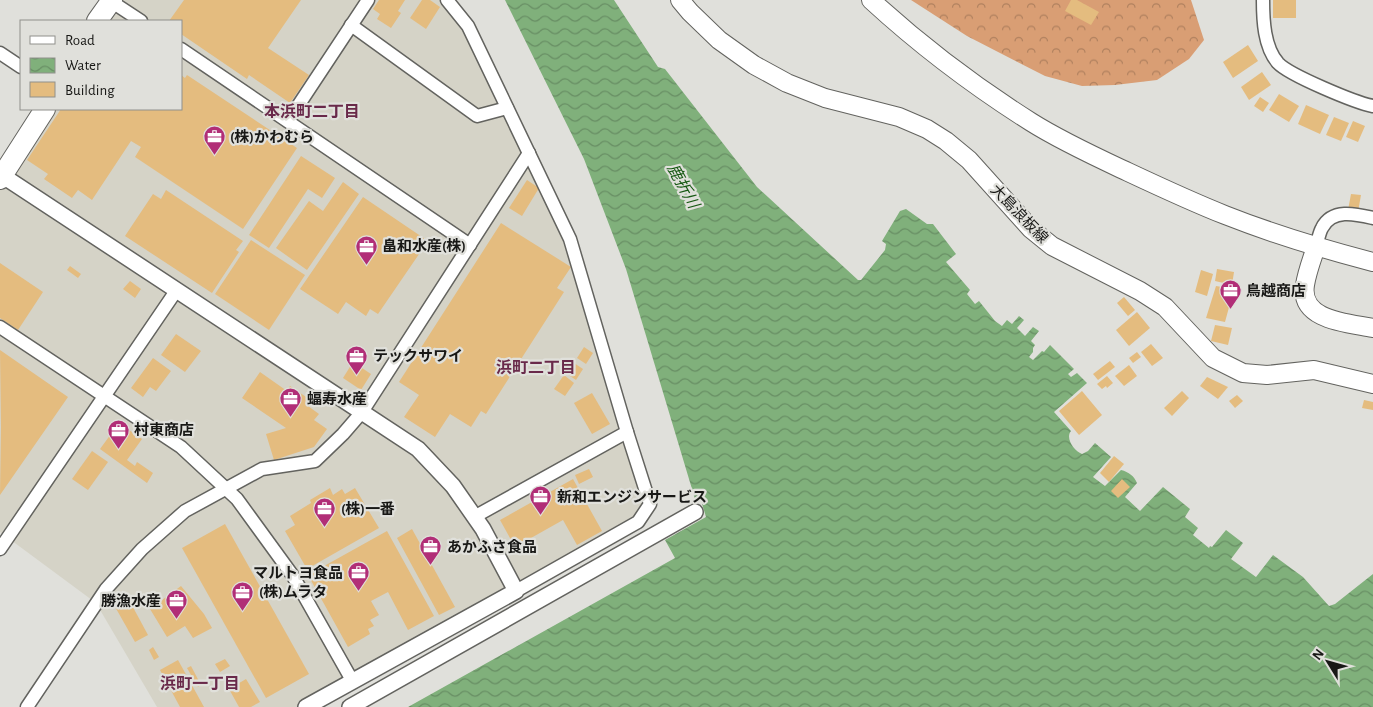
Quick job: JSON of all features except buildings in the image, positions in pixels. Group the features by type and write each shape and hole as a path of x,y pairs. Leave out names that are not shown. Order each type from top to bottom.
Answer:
{"main road":[{"path":"98,20 110,0"},
{"name":"大島浪板線","path":"680,0 719,40 754,65 787,83 825,98 899,118 926,129 946,141 969,160 1031,229 1052,246 1140,291 1165,307 1213,358 1243,372 1266,375 1314,370 1373,384"},
{"path":"871,0 894,21 967,78 1032,122 1096,157 1226,216 1316,247 1373,262"},
{"path":"1,176 45,110"},
{"path":"1316,247 1305,286 1306,302 1311,309 1328,319 1373,328"}],"street":[{"path":"110,0 140,20"},
{"path":"288,121 368,0"},
{"path":"306,707 638,522 650,504 570,239 468,26 447,0"},
{"path":"1262,0 1266,37 1269,48 1279,64 1340,95 1373,106"},
{"path":"351,25 477,116 507,108"},
{"path":"182,49 470,244"},
{"path":"0,53 20,66"},
{"path":"27,707 106,589 142,549 185,511 262,468 315,461 343,434 362,412 529,153"},
{"path":"1,176 418,449 452,486 483,529 516,591"},
{"path":"1316,247 1321,229 1334,216 1348,214 1373,218 1373,225"},
{"path":"0,550 176,290"},
{"path":"0,327 181,447 237,499 293,576 353,682"},
{"path":"474,516 627,432"},
{"path":"350,707 695,512"}],"shaded area":[{"path":"112,0 453,0 468,14 544,185 650,504 638,522 304,707 157,707 96,603 0,532 0,179 44,110 182,110 182,20 100,20"}],"green space":[{"path":"911,0 1191,0 1204,40 1189,59 1157,80 1115,85 1082,86 1045,76 967,36"}],"water":[{"name":"鹿折川","path":"505,0 614,0 658,67 665,69 757,187 858,280 861,280 885,250 886,244 882,241 900,211 906,209 927,224 933,224 956,254 946,262 970,290 967,294 975,304 979,301 995,321 1002,326 1007,320 1012,324 1019,316 1024,320 1017,328 1025,336 1033,327 1039,331 1031,341 1035,345 1029,357 1033,360 1050,345 1074,369 1068,374 1071,377 1077,373 1087,383 1054,412 1071,431 1069,434 1070,441 1079,452 1082,454 1088,451 1095,443 1111,457 1093,477 1105,486 1121,470 1133,476 1137,483 1125,497 1140,511 1163,487 1190,509 1185,517 1198,528 1193,535 1209,548 1226,530 1243,543 1231,559 1256,577 1273,555 1303,577 1329,606 1335,604 1373,574 1373,707 408,707 675,558 665,540 706,517 700,497 695,499 626,269 584,159"}],"place":[{"name":"(株)かわむら","path":"214,156"},
{"name":"畠和水産(株)","path":"366,265"},
{"name":"鳥越商店","path":"1230,310"},
{"name":"テックサワイ","path":"357,375"},
{"name":"蝠寿水産","path":"291,418"},
{"name":"村東商店","path":"118,449"},
{"name":"新和エンジンサービス","path":"541,516"},
{"name":"(株)一番","path":"325,528"},
{"name":"あかふさ食品","path":"431,566"},
{"name":"マルトヨ食品","path":"359,592"},
{"name":"(株)ムラタ","path":"243,611"},
{"name":"勝漁水産","path":"177,620"}],"district":[{"name":"本浜町二丁目","path":"312,112"},
{"name":"浜町二丁目","path":"536,368"},
{"name":"浜町一丁目","path":"200,684"}]}
